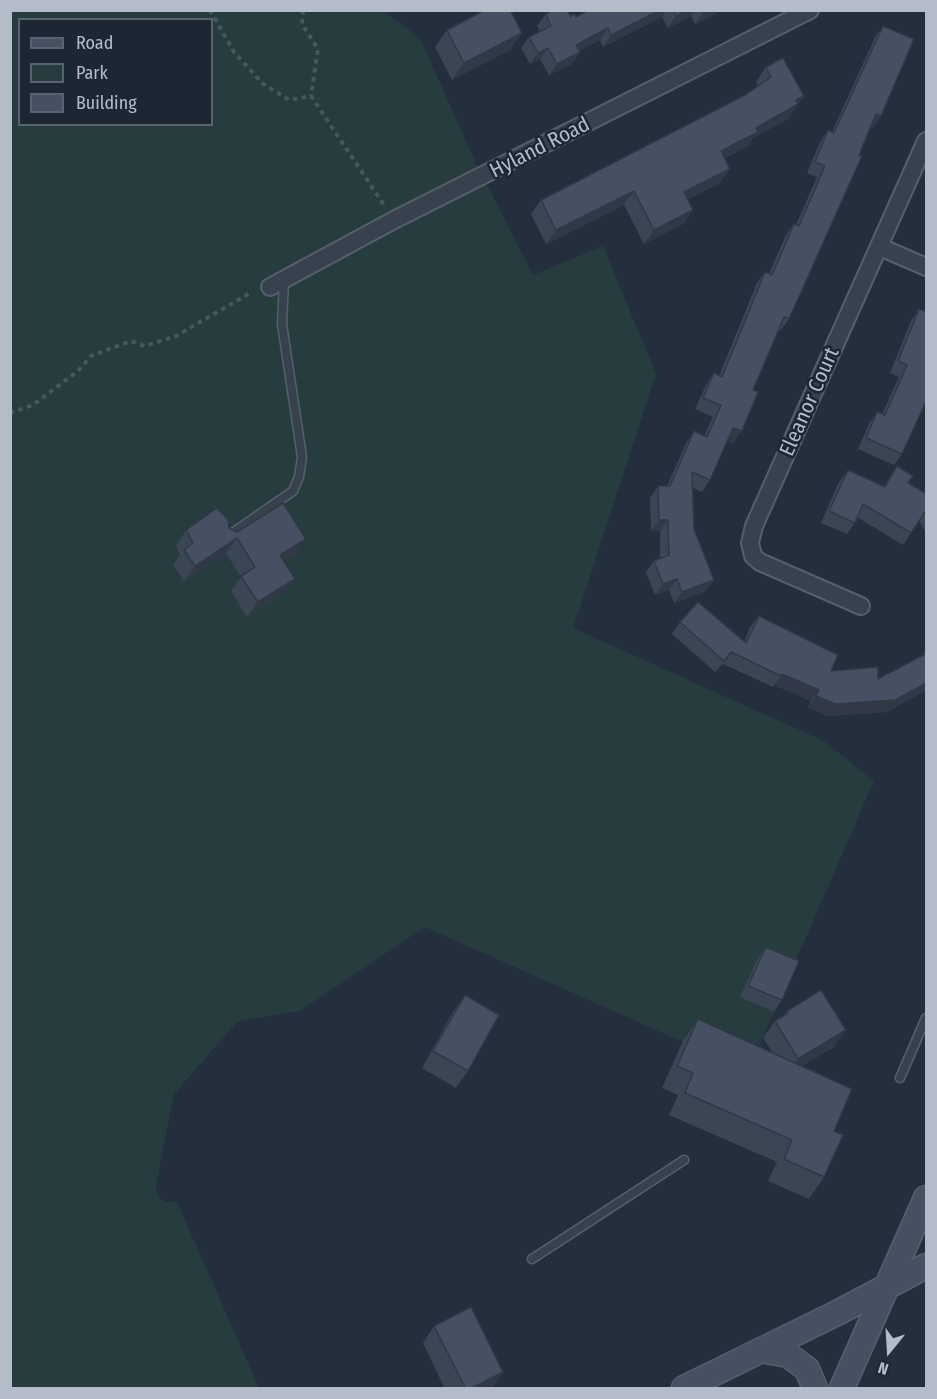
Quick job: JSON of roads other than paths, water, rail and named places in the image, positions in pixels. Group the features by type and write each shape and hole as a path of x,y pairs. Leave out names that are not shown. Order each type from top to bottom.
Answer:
{"main road":[{"path":"842,1389 927,1198"},
{"path":"684,1389 927,1266"},
{"path":"761,1350 788,1355 807,1369 815,1389"}],"street":[{"name":"Hyland Road","path":"277,283 394,220 810,10"},
{"name":"Eleanor Court","path":"861,606 760,562 753,556 750,543 754,526 927,141"},
{"path":"880,247 927,267"}],"lane":[{"path":"223,539 293,491 299,477 302,457 277,283"},
{"path":"900,1078 927,1018"},
{"path":"532,1259 684,1160"}]}
